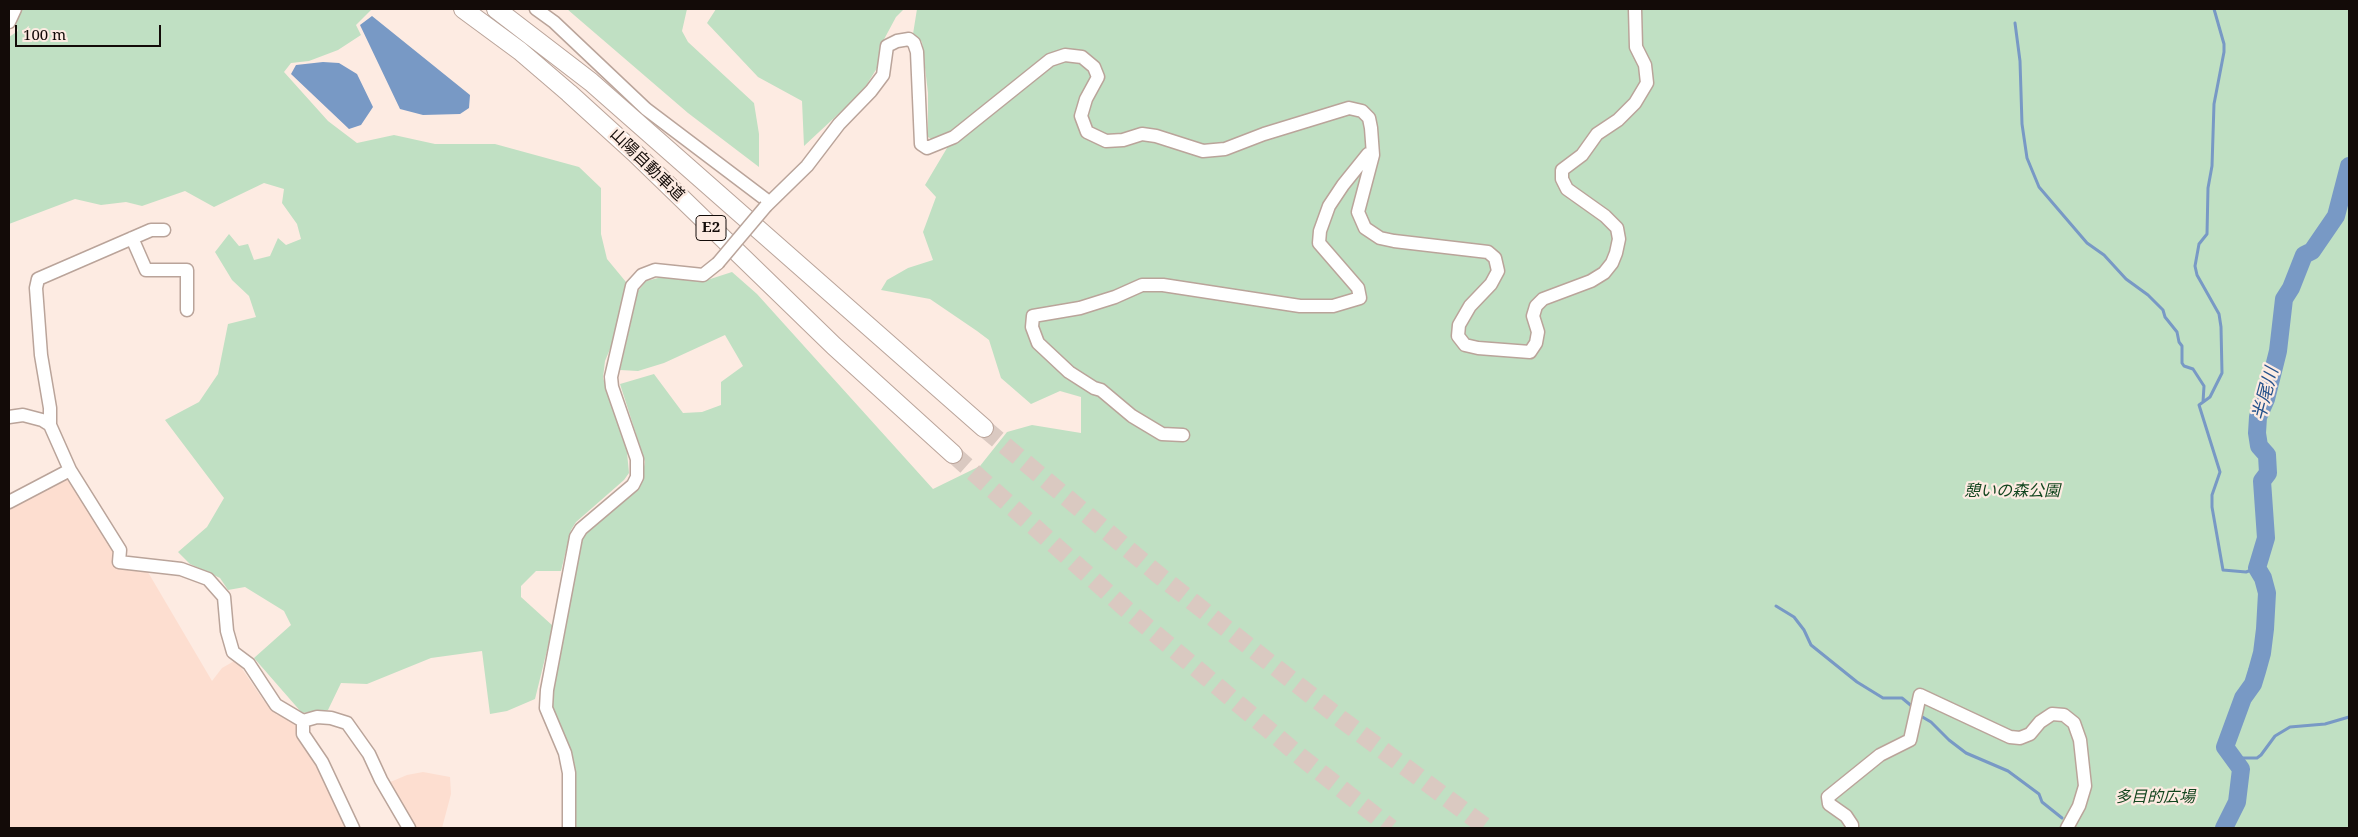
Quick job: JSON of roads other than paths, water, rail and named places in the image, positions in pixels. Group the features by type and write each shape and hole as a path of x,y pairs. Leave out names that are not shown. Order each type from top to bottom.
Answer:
{"highway":[{"name":"山陽自動車道","path":"463,9 520,51 636,153 834,346 953,454"},
{"name":"山陽自動車道","path":"496,9 611,100 984,428"}],"street":[{"path":"9,22 15,9"},
{"path":"536,9 554,22 646,110 767,204"},
{"path":"569,828 569,773 565,754 546,708 547,690 576,537 581,529 634,485 637,477 637,459 612,387 611,377 632,286 642,275 654,270 703,275 718,263 767,204 807,166 839,124 871,91 883,75 887,46 896,41 909,40 914,43 919,65 921,144 927,148 954,137 1050,60 1065,55 1082,57 1094,66 1098,77 1086,99 1081,116 1087,132 1106,141 1123,140 1142,134 1156,136 1204,151 1225,149 1264,134 1349,108 1362,111 1369,118 1373,155 1358,212 1365,228 1380,238 1394,241 1488,252 1495,258 1498,271 1491,284 1470,306 1459,325 1458,336 1465,345 1478,348 1530,352 1536,343 1538,332 1533,316 1536,306 1543,298 1591,281 1604,273 1612,263 1616,253 1619,239 1617,228 1605,216 1567,189 1562,179 1562,170 1582,154 1597,134 1618,120 1635,103 1647,83 1645,65 1636,47 1635,9"},
{"path":"1183,436 1162,434 1132,416 1101,390 1094,388 1069,372 1038,343 1032,327 1033,316 1080,308 1142,285 1163,285 1300,306 1333,306 1360,298 1358,288 1319,243 1320,231 1329,206 1343,185 1368,154 1373,155"},
{"path":"164,230 151,230 38,279 36,288 41,345 50,408 50,425 70,470 120,550 120,562 182,569 208,579 224,598 227,631 233,652 249,664 276,705 303,721 317,717 346,722 370,754 381,780 409,828"},
{"path":"132,238 146,270 187,270 187,310"},
{"path":"9,417 24,415 42,420 50,425"},
{"path":"9,502 60,477 70,470"},
{"path":"1852,828 1846,816 1829,804 1828,797 1880,755 1910,740 1920,695 2010,737 2020,738 2030,734 2040,722 2052,714 2064,715 2074,723 2080,740 2085,786 2079,806 2067,828"},
{"path":"303,721 304,734 322,762 353,828"}],"water":[{"path":"372,16 470,95 469,108 460,114 423,115 400,109 360,25"},
{"path":"323,62 339,63 357,74 373,107 361,125 349,129 291,74 296,65"}],"waterway":[{"path":"2214,9 2224,44 2224,52 2214,104 2207,234 2199,244 2195,266 2197,275 2219,314 2222,373 2210,397 2199,405 2220,472 2212,495 2212,507 2223,570 2246,572 2257,568"},
{"path":"2015,23 2020,61 2022,124 2027,158 2039,187 2087,243 2104,255 2126,279 2148,295 2163,310 2165,317 2177,332 2182,346 2182,363 2184,366 2193,369 2204,386 2203,402"},
{"name":"半尾川","path":"2224,828 2237,802 2241,769 2225,747 2243,698 2253,684 2262,653 2265,629 2267,593 2263,578 2257,568 2266,538 2262,481 2268,473 2267,455 2259,446 2257,433 2258,417 2266,399 2278,351 2284,299 2291,288 2304,255 2312,251 2336,216 2349,166"},
{"path":"1776,606 1794,617 1804,630 1811,645 1857,682 1883,698 1902,698 1914,708"},
{"path":"1919,715 1931,722 1949,740 1966,753 2008,771 2039,794 2042,802 2062,818"},
{"path":"2237,762 2238,758 2257,758 2275,736 2290,727 2325,724 2349,717"}],"tunnel":[{"path":"984,428 1160,576 1341,719 1487,828"},
{"path":"953,454 1126,609 1301,757 1391,828"}],"park label":[{"name":"憩いの森公園","path":"2012,491"},
{"name":"多目的広場","path":"2155,797"}]}
